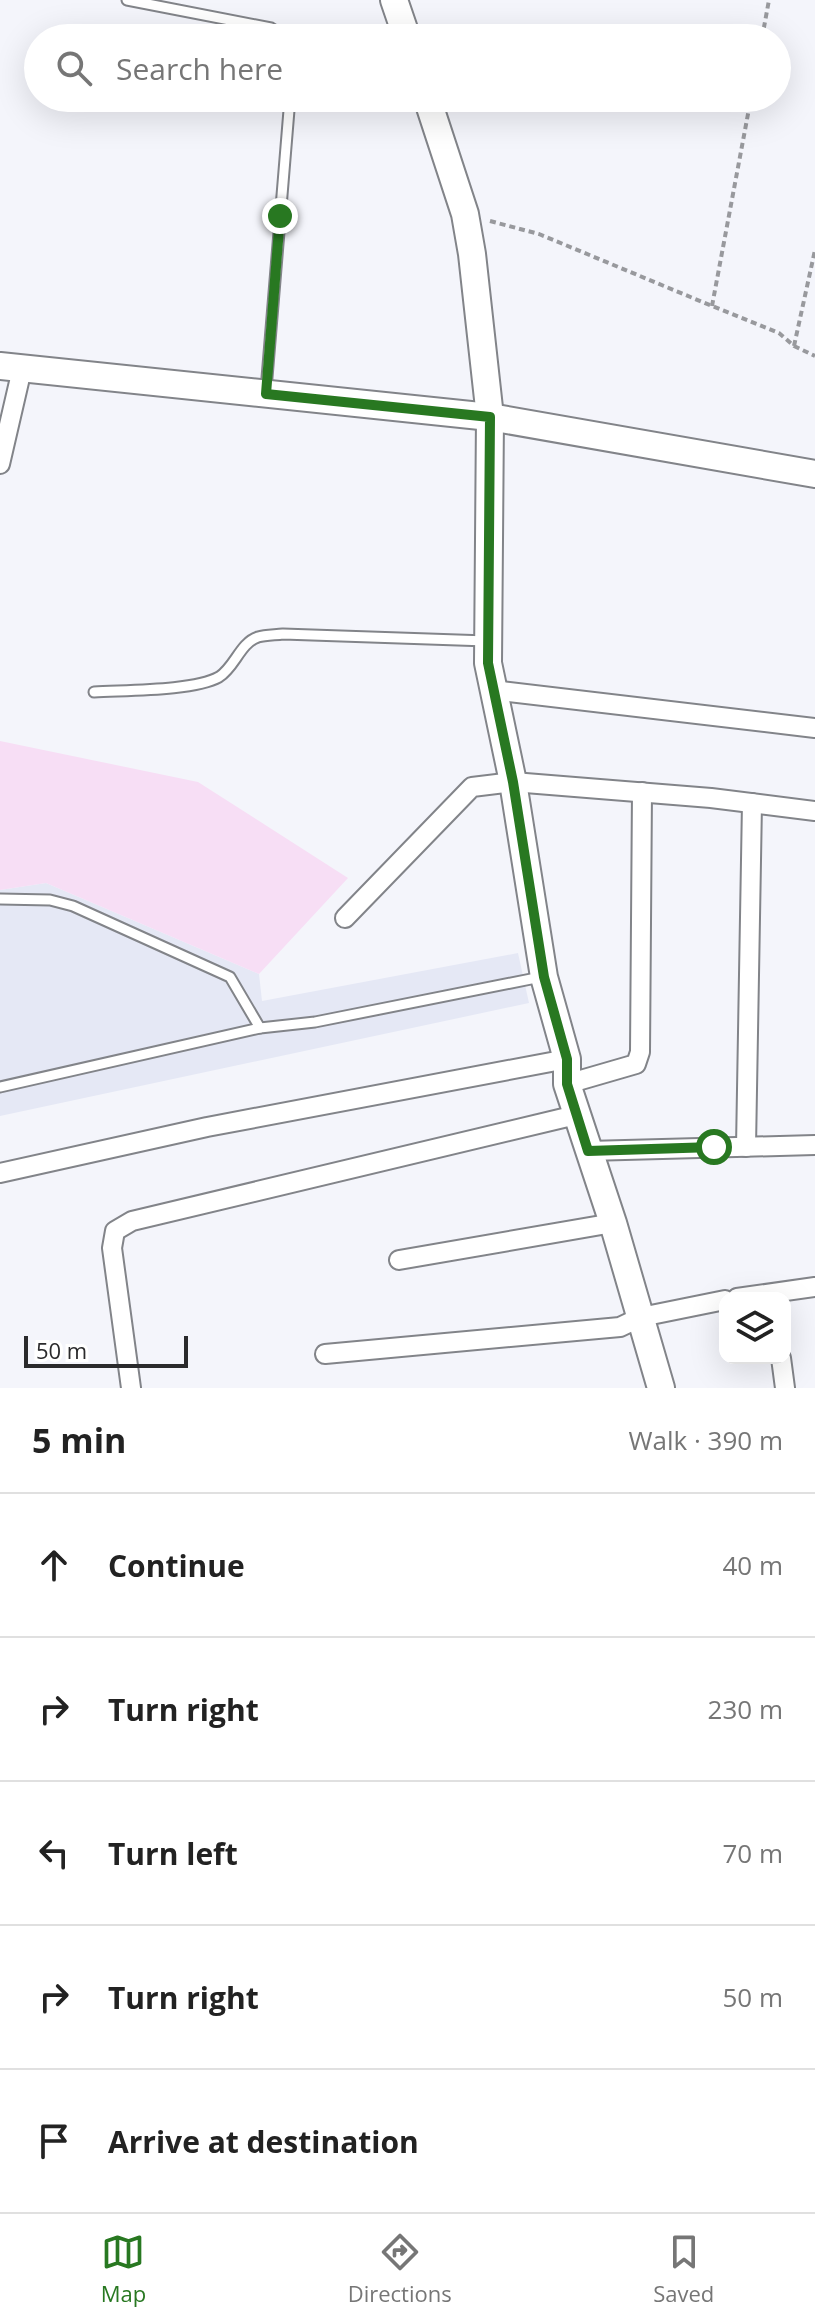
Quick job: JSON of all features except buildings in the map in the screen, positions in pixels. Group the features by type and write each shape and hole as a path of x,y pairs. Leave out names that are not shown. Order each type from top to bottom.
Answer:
{"street":[{"path":"394,0 402,24"},
{"path":"432,112 465,214 490,417 488,663 492,690 513,782 544,977 576,1115 613,1223 661,1388"},
{"path":"0,464 11,367 490,417 815,474"},
{"path":"492,690 815,728"},
{"path":"345,918 472,787 513,782 815,811"},
{"path":"0,1173 207,1127 567,1071 636,1064 640,1052 642,792"},
{"path":"746,1147 752,803"},
{"path":"131,1388 112,1248 115,1231 132,1221 576,1115"},
{"path":"588,1151 815,1145"},
{"path":"399,1260 613,1223"},
{"path":"788,1292 815,1287"},
{"path":"325,1354 620,1327 641,1317 719,1301"},
{"path":"782,1364 785,1388"}],"lane":[{"path":"127,0 250,24"},
{"path":"266,394 289,112"},
{"path":"94,692 188,685 217,678 233,666 243,648 256,637 283,634 488,641"},
{"path":"0,899 50,900 73,906 230,977 260,1028"},
{"path":"0,1087 260,1028 315,1022 544,977"}],"path":[{"path":"765,24 769,0"},
{"path":"712,306 748,112"},
{"path":"465,214 539,234 779,333 794,346 815,356"},
{"path":"794,346 815,250"}],"shaded area":[{"path":"0,741 198,782 348,878 259,974 46,883 0,890"},
{"path":"46,883 259,974 262,1001 518,953 529,1003 0,1116 0,890"}],"route":[{"path":"280,216 266,394 490,417 488,663 513,782 544,977 560,1026 567,1059 567,1084 588,1151 714,1147"}]}
